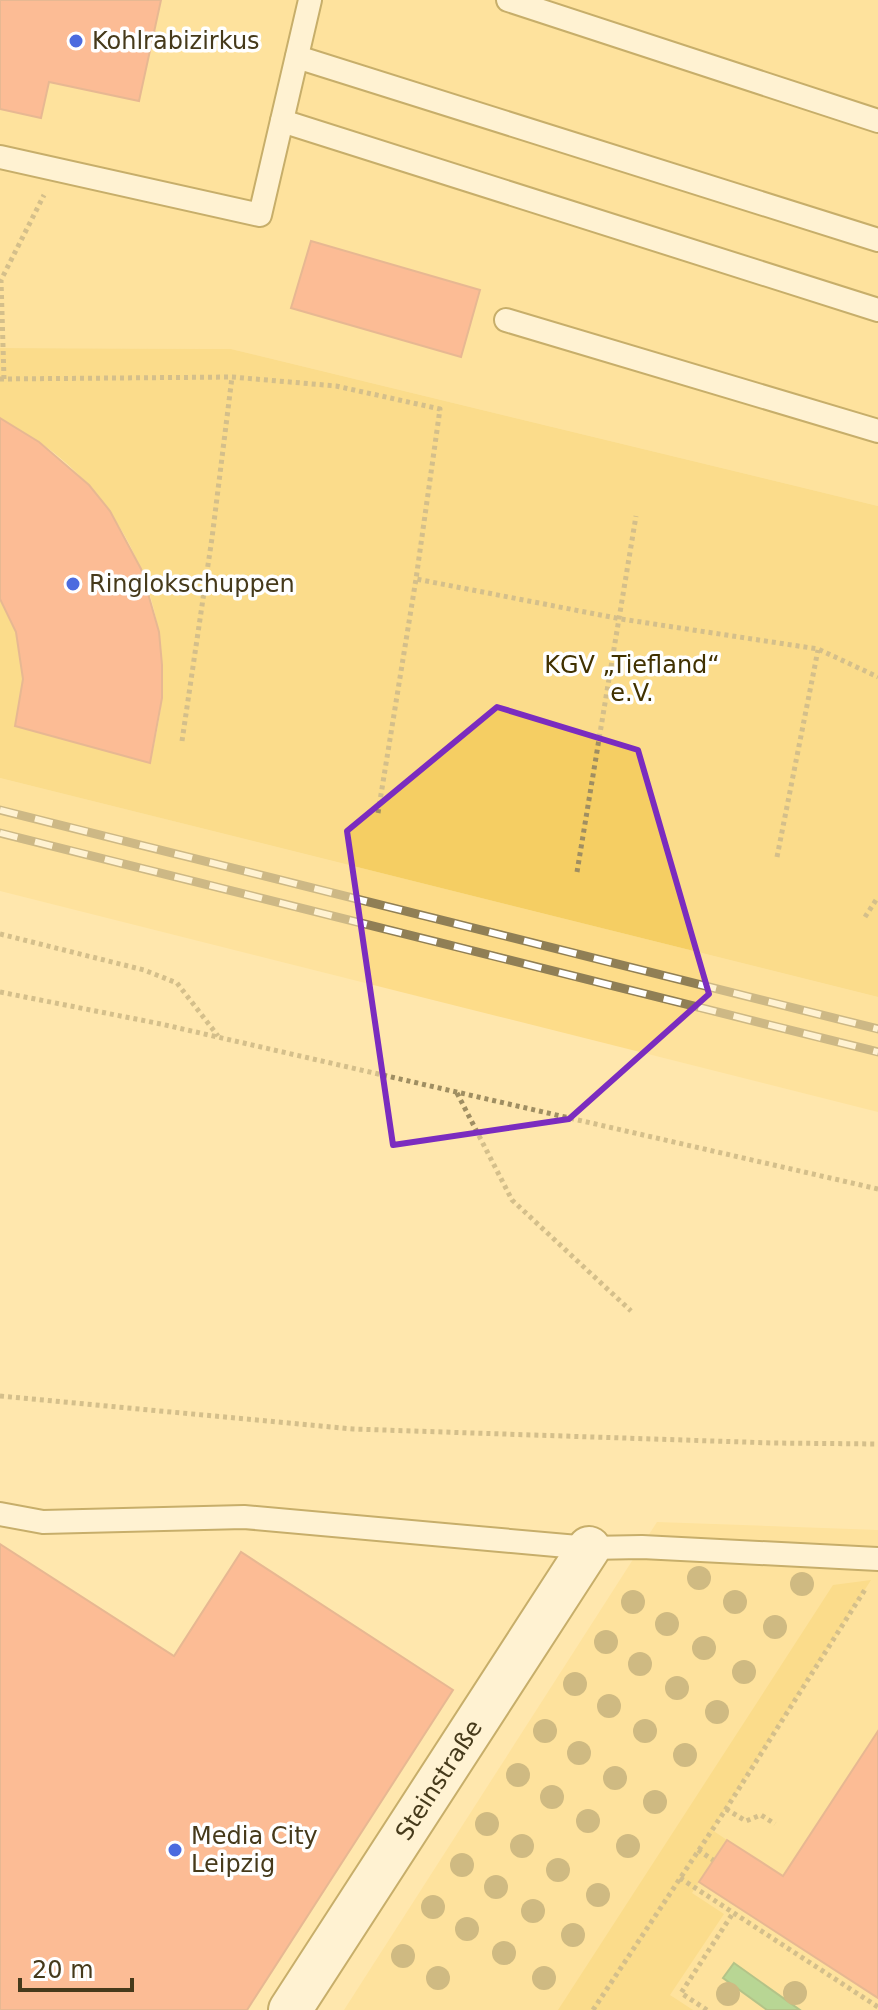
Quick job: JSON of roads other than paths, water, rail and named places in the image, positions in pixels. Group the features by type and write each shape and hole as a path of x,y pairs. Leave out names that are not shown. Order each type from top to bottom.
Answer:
{"street":[{"name":"Steinstraße","path":"290,2010 589,1548"}],"lane":[{"path":"0,157 260,215 310,0"},
{"path":"508,0 878,121"},
{"path":"297,57 878,240"},
{"path":"282,121 878,310"},
{"path":"506,320 878,431"},
{"path":"0,1514 43,1522 244,1517 589,1548 642,1547 875,1569"}],"railway":[{"path":"0,810 878,1029"},
{"path":"0,833 878,1052"}],"place":[{"name":"Kohlrabizirkus","path":"76,41"},
{"name":"Ringlokschuppen","path":"73,584"},
{"name":"Media City Leipzig","path":"175,1850"}],"park label":[{"name":"KGV „Tiefland“ e.V.","path":"632,679"}]}
